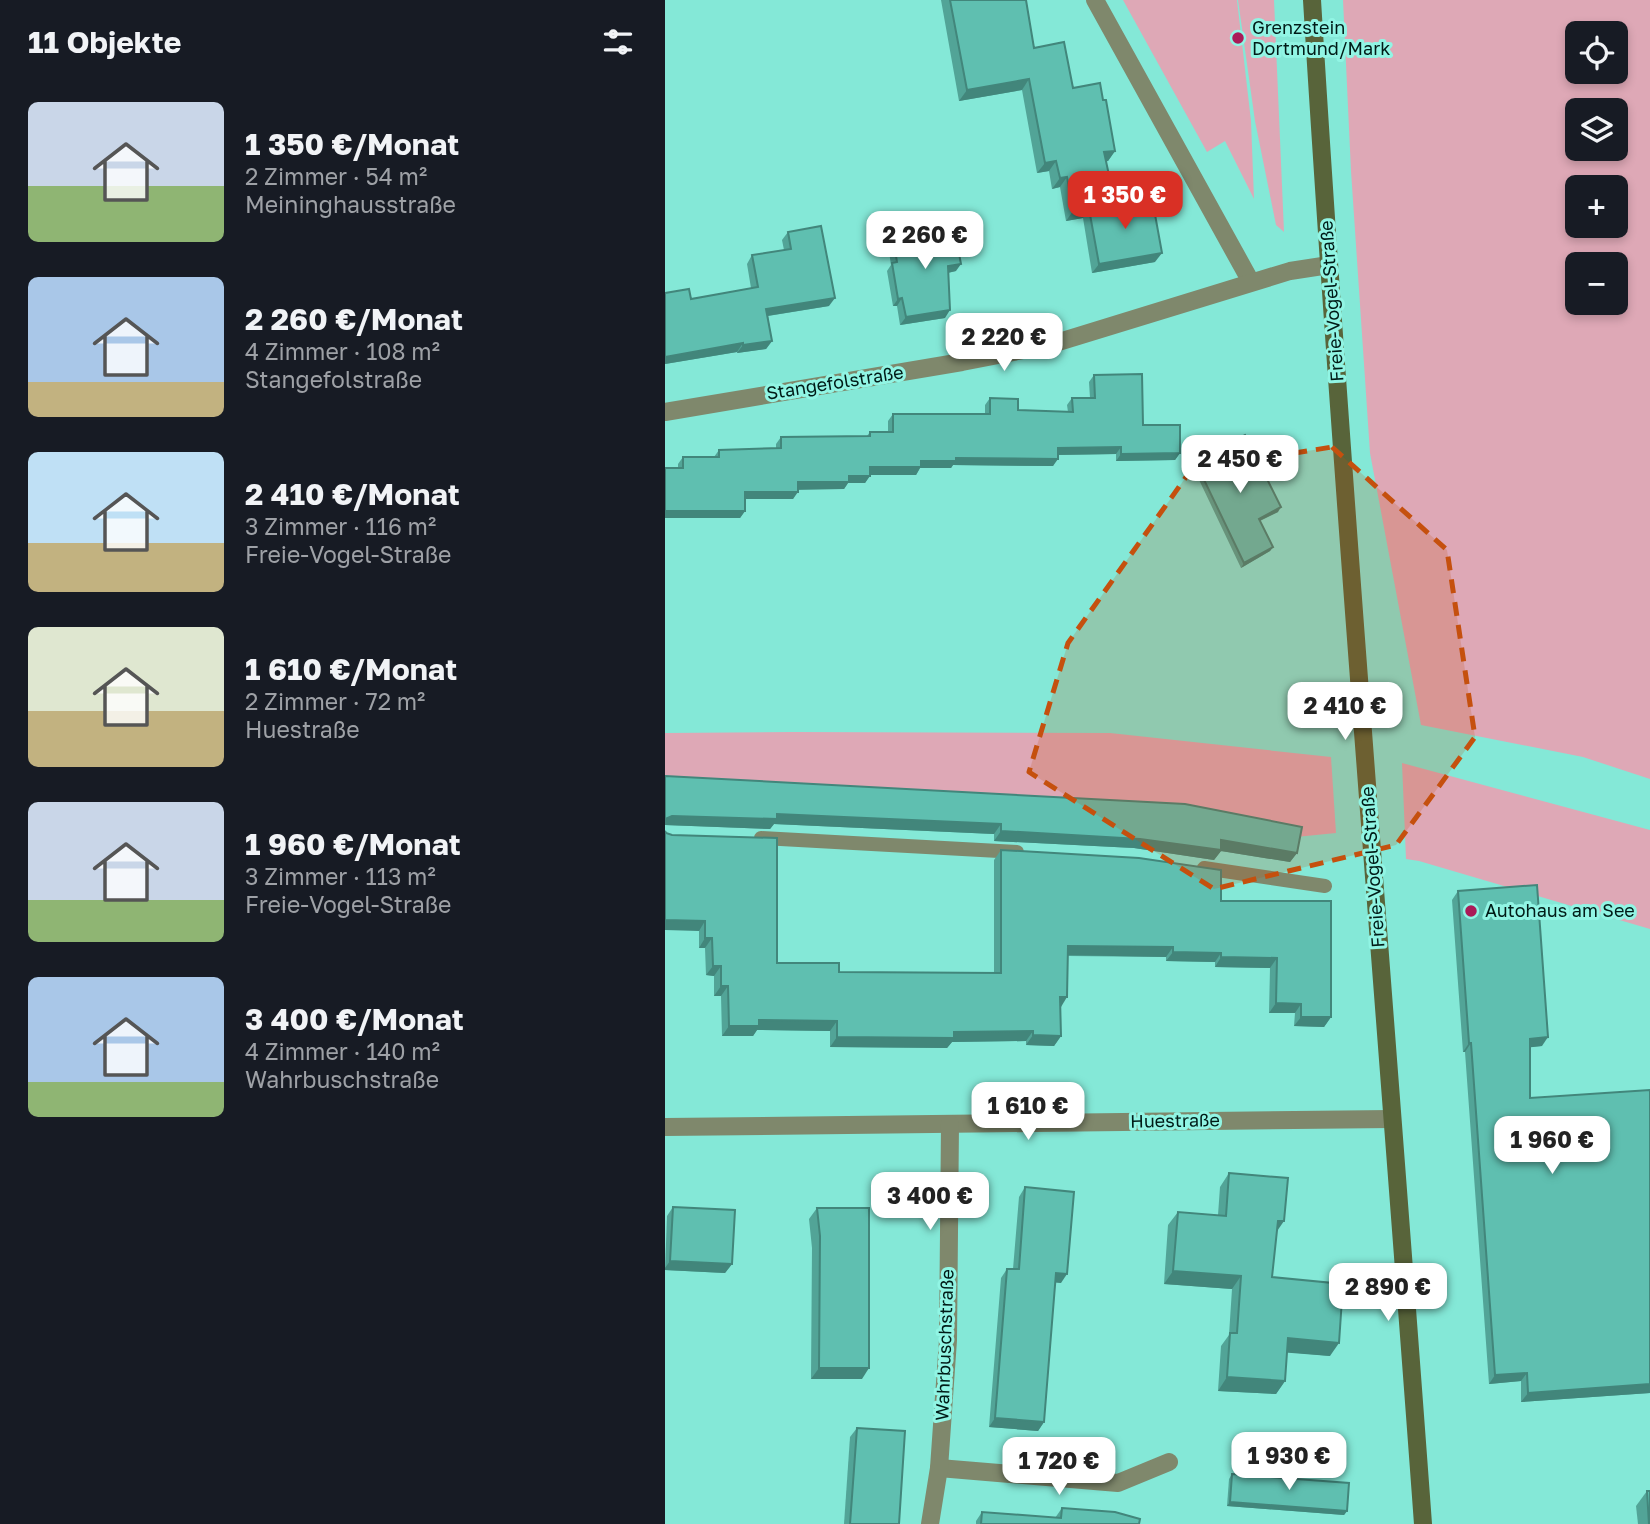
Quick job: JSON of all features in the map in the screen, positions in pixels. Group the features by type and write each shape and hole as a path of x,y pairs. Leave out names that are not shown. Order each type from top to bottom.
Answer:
{"street":[{"path":"1095,0 1251,282"},
{"name":"Freie-Vogel-Straße","path":"1312,0 1370,836 1423,1524"},
{"name":"Stangefolstraße","path":"665,412 1049,345 1251,282 1290,271 1329,265"},
{"name":"Huestraße","path":"665,1127 1392,1119"},
{"name":"Wahrbuschstraße","path":"930,1524 939,1468 948,1340 950,1124"},
{"path":"939,1468 1118,1483 1169,1462"}],"lane":[{"path":"747,837 1030,852"},
{"path":"1188,866 1325,886"}],"highlighted area":[{"path":"1332,447 1447,550 1475,737 1396,845 1214,889 1029,772 1068,643 1191,470"}],"shaded area":[{"path":"1123,0 1237,0 1251,121 1254,199 1225,141 1207,152"},
{"path":"1238,0 1274,0 1284,232 1276,225 1255,121"},
{"path":"1343,0 1650,0 1650,779 1583,757 1421,725 1370,453 1351,171"},
{"path":"665,733 1110,733 1331,757 1336,833 1296,837 665,786"},
{"path":"1402,763 1650,830 1650,929 1406,859"}],"building":[{"path":"950,0 1026,0 1034,48 1064,42 1073,88 1100,83 1103,100 1106,100 1115,151 1104,152 1115,203 1073,211 1067,177 1060,178 1056,161 1045,163 1029,79 967,90"},
{"path":"1152,198 1162,253 1099,264 1089,209"},
{"path":"821,226 835,298 766,309 772,341 743,343 665,357 665,293 689,289 691,299 758,287 752,255 791,249 788,232"},
{"path":"935,231 937,236 955,233 961,264 948,266 950,310 906,317 902,298 898,299 892,263 897,262 893,238"},
{"path":"1142,374 1143,425 1180,425 1180,453 1121,454 1121,447 1058,448 1058,459 956,458 956,461 921,461 921,467 870,467 870,476 849,476 849,482 798,482 798,492 745,492 745,511 665,511 665,468 683,468 683,457 719,457 719,450 781,448 781,437 870,436 870,432 893,432 893,414 990,414 990,398 1018,399 1018,410 1073,412 1072,398 1095,398 1094,375"},
{"path":"1245,435 1281,507 1259,519 1273,547 1244,563 1195,461"},
{"path":"665,776 1185,804 1302,827 1297,853 1221,840 1221,850 1140,839 1001,831 1001,824 777,814 777,819 672,816 665,819"},
{"path":"665,831 672,835 777,838 777,963 839,963 839,972 1001,973 1001,850 1139,858 1221,870 1221,901 1331,901 1331,1017 1301,1017 1301,1004 1276,1003 1277,958 1221,957 1221,953 1173,952 1173,947 1068,946 1067,997 1060,997 1061,1036 1033,1035 1033,1031 954,1032 954,1038 837,1037 837,1021 759,1020 759,1026 729,1026 728,986 721,986 721,966 713,966 712,938 705,938 705,921 665,920"},
{"path":"1537,885 1548,1037 1530,1039 1530,1098 1650,1090 1650,1384 1528,1393 1527,1373 1495,1375 1458,891"},
{"path":"1229,1173 1288,1178 1284,1221 1278,1221 1272,1277 1343,1284 1339,1343 1288,1338 1285,1381 1227,1377 1230,1333 1237,1333 1241,1276 1173,1271 1178,1212 1226,1216"},
{"path":"1025,1187 1074,1192 1067,1274 1056,1273 1044,1422 995,1418 1007,1269 1019,1269"},
{"path":"673,1207 735,1210 732,1264 670,1261"},
{"path":"817,1208 869,1208 869,1368 819,1368 820,1236"},
{"path":"857,1428 905,1431 899,1524 850,1524"},
{"path":"1232,1474 1349,1483 1347,1511 1230,1502"},
{"path":"1647,1491 1650,1491 1650,1524 1649,1524"},
{"path":"1062,1508 1115,1512 1140,1519 1139,1524 981,1524 982,1512 1061,1518"}],"place":[{"name":"Grenzstein Dortmund/Mark","path":"1238,38"},
{"name":"Autohaus am See","path":"1471,911"}]}
